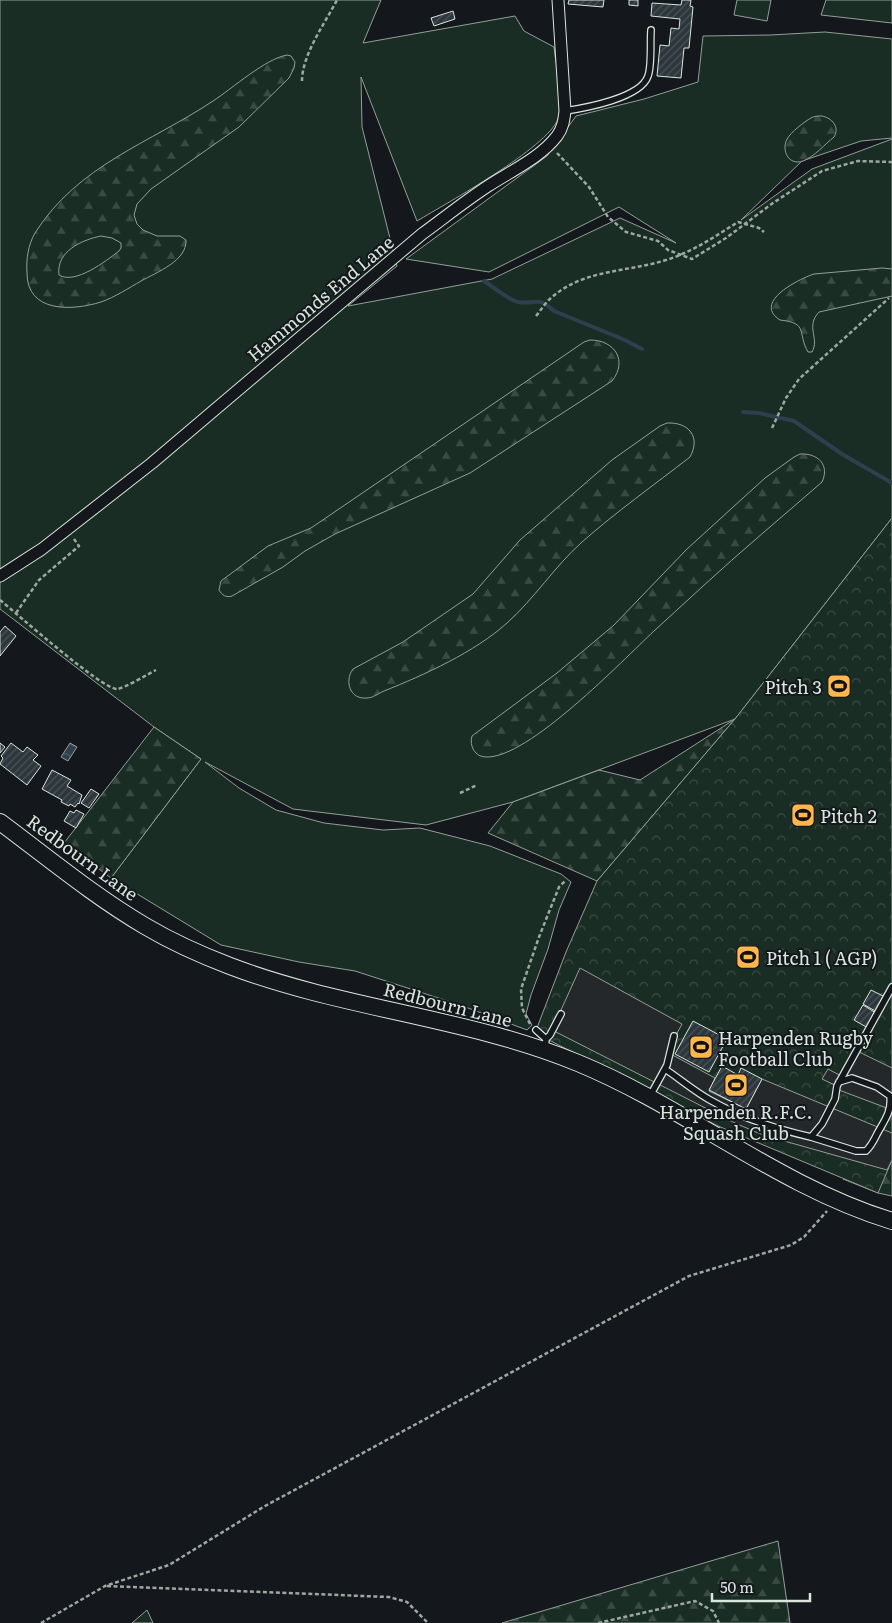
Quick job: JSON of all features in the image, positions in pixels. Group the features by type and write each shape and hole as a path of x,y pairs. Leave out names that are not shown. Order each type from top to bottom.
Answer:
{"main road":[{"name":"Redbourn Lane","path":"0,822 108,902 145,926 197,952 232,967 278,982 460,1027 545,1045 649,1098 802,1185 836,1201 892,1221"}],"street":[{"name":"Hammonds End Lane","path":"0,576 42,549 152,463 422,234 452,211 531,159 549,144 561,130 565,110 558,0"}],"lane":[{"path":"565,110 579,109 623,96 640,88 649,76 651,30"},
{"path":"811,1137 822,1124 835,1099 839,1082 892,988"},
{"path":"536,1030 545,1045 561,1014"},
{"path":"649,1098 665,1069 674,1036"},
{"path":"665,1069 710,1100 741,1115 778,1129 856,1151 866,1151 873,1144 890,1112 891,1096 876,1087 852,1078 839,1082"}],"path":[{"path":"302,81 302,72 306,59 337,0"},
{"path":"549,144 589,187 608,217 626,232 658,241 668,250 692,258 726,238 773,203 822,171 858,161 892,162"},
{"path":"536,316 548,302 580,280 663,261 699,247 738,222 764,232"},
{"path":"772,428 789,393 799,379 889,298"},
{"path":"16,613 40,580 79,546 72,536"},
{"path":"0,600 77,664 109,687 117,689 156,670"},
{"path":"460,793 477,784"},
{"path":"536,1030 527,1021 522,1008 521,989 539,936 559,887 566,880"},
{"path":"41,1623 105,1586 169,1565 265,1506 689,1276 791,1245 804,1238 836,1201"},
{"path":"105,1586 389,1597 407,1602 428,1623"},
{"path":"598,1623 695,1601 713,1611 718,1623"}],"green space":[{"path":"0,0 381,0 363,43 515,16 524,31 554,47 559,83 560,111 558,119 550,131 536,145 495,174 417,221 361,77 362,127 397,266 348,306 492,279 620,218 676,243 619,207 489,272 406,259 547,156 576,116 644,99 698,82 703,36 825,32 892,39 892,138 861,141 802,161 741,220 812,169 892,139 892,518 735,719 513,802 426,825 293,809 205,762 239,788 276,810 324,823 383,830 420,828 490,846 561,874 571,882 559,910 548,949 531,995 526,1014 532,1025 527,1030 460,1005 355,971 299,962 221,945 111,878 201,759 154,727 0,609"},
{"path":"737,0 771,0 767,21 734,15"},
{"path":"826,0 892,0 892,23 821,15"},
{"path":"287,55 291,56 295,62 289,78 239,127 151,189 137,204 134,215 137,224 143,230 157,236 180,236 186,240 182,254 176,260 163,270 101,302 77,307 53,306 34,296 29,286 27,273 27,258 31,242 35,233 52,210 72,190 116,157 189,116 259,68","holes":["101,236 112,238 121,243 119,251 82,274 73,277 59,275 62,259 72,248 86,240"]},
{"path":"822,116 834,124 836,133 834,137 803,161 798,162 790,159 785,148 789,136 811,118"},
{"path":"882,268 892,269 892,296 819,312 813,323 814,347 812,352 808,352 799,326 789,321 780,320 773,313 771,306 774,299 781,292 798,281 814,274"},
{"path":"590,340 606,344 616,353 619,359 619,366 612,381 470,473 335,534 305,551 283,567 230,597 220,592 221,581 268,546 311,528 584,342"},
{"path":"667,423 681,425 691,432 694,443 690,457 582,542 507,623 480,644 416,678 369,698 361,698 353,693 350,689 349,679 353,669 403,642 473,594 520,540 612,460"},
{"path":"800,454 812,456 821,461 824,470 822,482 717,574 574,706 549,726 526,742 504,753 482,757 476,753 471,744 472,736 557,673 614,625 687,549 765,478"},
{"name":"Harpenden Rugby Football Club","path":"892,518 892,1160 878,1193 718,1126 535,1033 566,952 597,881 735,719"},
{"path":"735,719 597,881 488,833 513,802 599,770 640,780"},
{"path":"154,727 201,759 111,878 64,843"},
{"path":"892,1160 892,1196 878,1193 843,1179 887,1170"},
{"path":"778,1541 790,1623 502,1623"},
{"path":"147,1610 153,1623 132,1623"}],"shaded area":[{"path":"580,968 682,1024 667,1052 715,1078 709,1091 746,1109 762,1079 892,1133 892,1160 887,1170 763,1135 735,1123 552,1030"},
{"path":"857,1051 892,1068 892,1110 839,1090 839,1087 822,1079 828,1069 843,1077"}],"water":[{"path":"70,743 77,747 68,761 61,757"}],"building":[{"path":"569,0 604,0 603,7 568,4"},
{"path":"629,0 638,0 638,6 629,5"},
{"path":"682,0 691,0 690,6 693,7 689,48 684,48 681,78 657,76 660,45 669,46 671,28 679,29 680,19 651,16 652,3 681,5"},
{"path":"453,11 455,19 434,26 431,18"},
{"path":"5,626 16,636 0,656 0,632"},
{"path":"0,743 5,747 0,753"},
{"path":"11,743 23,752 27,747 38,755 33,760 41,766 27,785 0,764 3,758 1,756"},
{"path":"52,770 71,780 67,786 82,795 79,804 75,807 61,802 62,800 42,789"},
{"path":"91,789 99,794 89,808 81,803"},
{"path":"76,810 84,814 76,828 64,821 70,811 74,813"},
{"path":"871,990 885,997 877,1012 863,1004"},
{"path":"863,1005 876,1013 868,1028 854,1020"},
{"name":"Harpenden Rugby Football Club","path":"693,1021 727,1039 709,1072 675,1054"},
{"name":"Harpenden R.F.C. Squash Club","path":"722,1066 738,1075 741,1068 762,1079 746,1109 709,1090"}],"waterway":[{"path":"484,281 514,301 544,303 554,311 625,340 642,349"},
{"path":"743,412 759,413 794,421 842,454 892,483"}],"place":[{"name":"Pitch 3","path":"839,686"},
{"name":"Pitch 2","path":"803,815"},
{"name":"Pitch 1 ( AGP)","path":"748,957"},
{"name":"Harpenden Rugby Football Club","path":"701,1047"},
{"name":"Harpenden R.F.C. Squash Club","path":"736,1085"}]}
